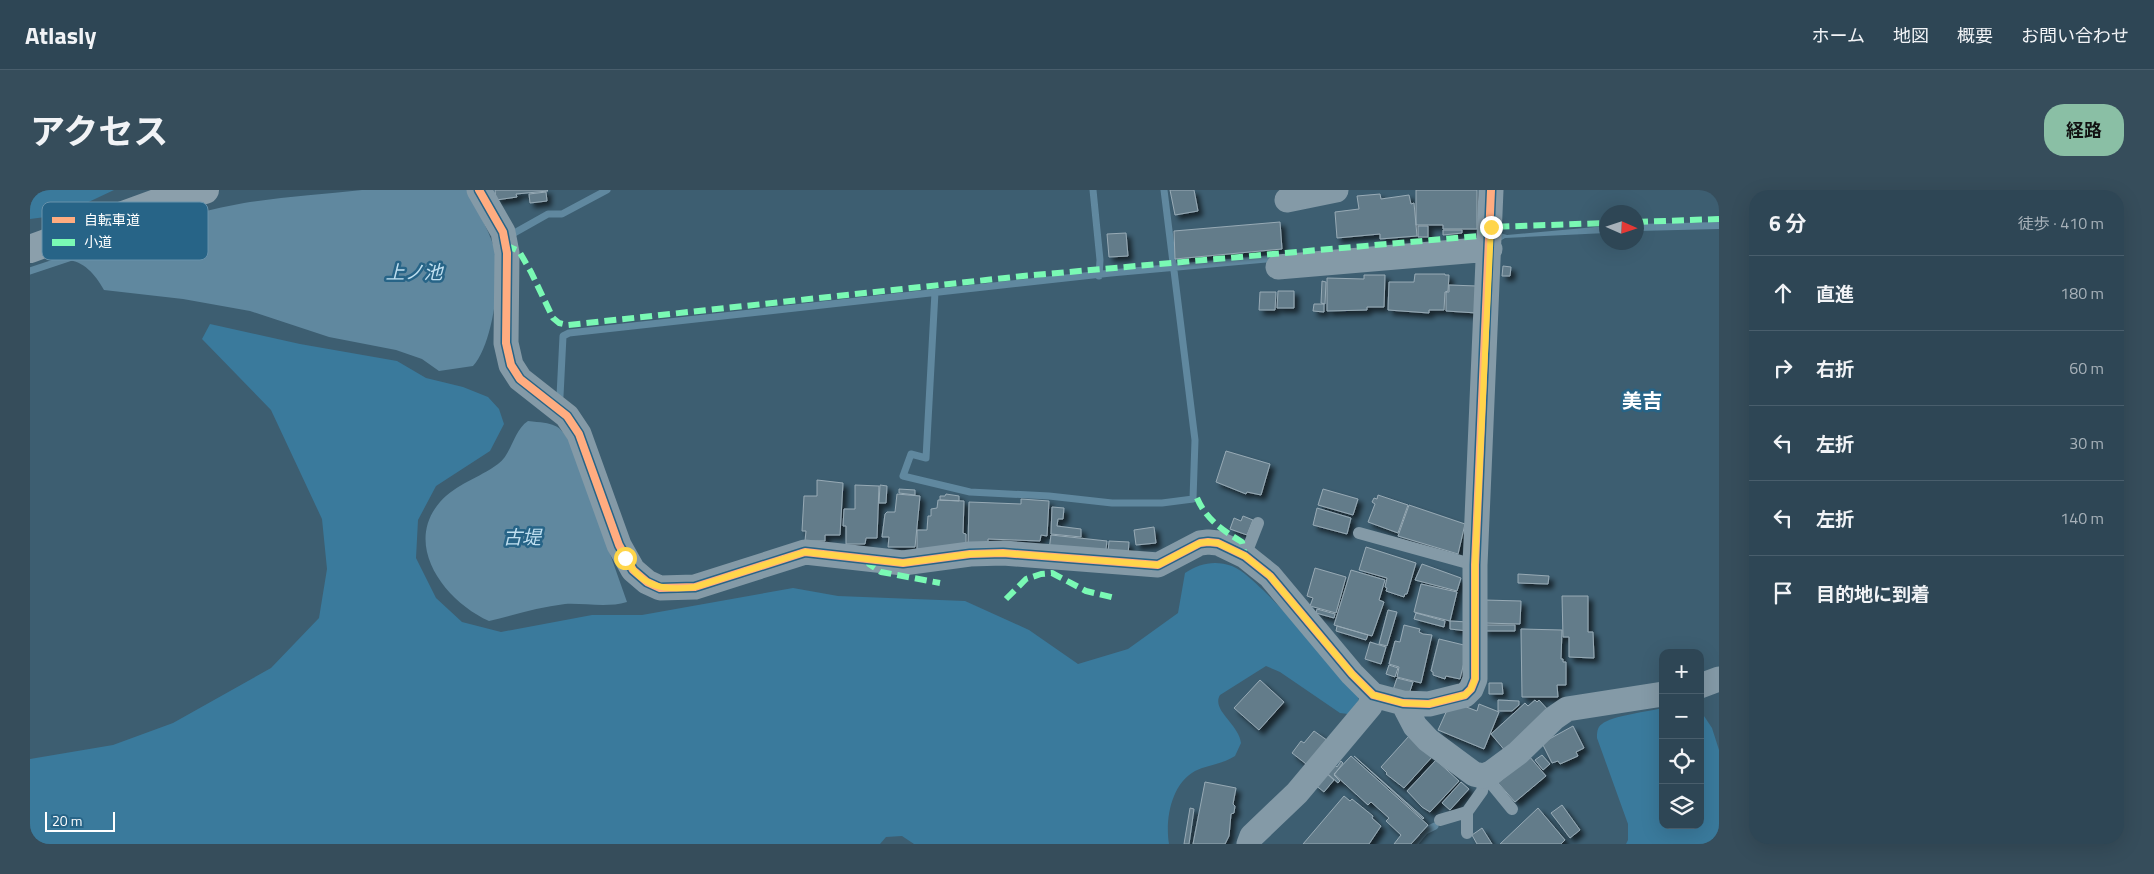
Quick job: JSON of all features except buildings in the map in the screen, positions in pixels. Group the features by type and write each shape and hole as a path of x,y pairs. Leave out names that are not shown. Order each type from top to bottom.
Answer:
{"main road":[{"path":"160,202 205,190"},
{"path":"30,249 42,245"}],"street":[{"path":"479,190 502,232 507,253 506,343 511,365 515,374 567,416 579,434 619,545 633,570 647,582 660,588 695,587 805,552 903,563 970,554 1003,553 1158,565 1200,543 1218,543 1245,556 1270,576 1352,674 1373,695 1403,703 1429,704 1465,695 1471,689 1475,679 1475,565 1492,190"},
{"path":"1286,200 1336,190"},
{"path":"1278,267 1490,249"},
{"path":"1704,685 1719,679"},
{"path":"1248,844 1252,836 1297,793 1370,706 1373,695"},
{"path":"1403,703 1415,726 1428,740 1474,774 1485,776 1518,753 1554,718 1567,709 1659,695"}],"lane":[{"path":"1245,556 1258,523"},
{"path":"1359,533 1475,565"},
{"path":"1704,692 1719,692"},
{"path":"1485,776 1512,808"},
{"path":"1440,820 1467,812 1482,791 1485,776"},
{"path":"1467,812 1468,833"}],"shaded area":[{"path":"30,190 114,190 89,202 42,202 42,217 30,219"},
{"path":"210,324 300,344 397,361 426,378 463,387 488,397 499,409 504,424 490,451 436,486 418,520 416,558 436,598 462,622 501,632 592,615 642,615 793,588 838,596 965,601 1029,630 1078,664 1128,649 1178,613 1185,573 1202,565 1220,563 1241,571 1263,590 1299,627 1356,692 1359,700 1348,714 1340,713 1280,672 1266,666 1220,695 1219,706 1236,730 1241,743 1235,756 1195,771 1180,785 1175,793 1169,814 1169,844 914,844 902,836 886,837 880,844 30,844 30,759 113,745 173,723 271,668 319,618 327,569 322,519 271,410 202,339"},
{"path":"1659,709 1659,829 1704,829 1704,716 1712,728 1719,750 1719,844 1626,844 1628,840 1628,824 1597,738 1599,727 1602,724 1631,714"}],"water":[{"name":"上ノ池","path":"362,190 468,190 494,247 497,275 491,326 480,356 473,366 439,371 422,359 396,350 329,337 250,311 183,299 104,290 88,269 78,263 66,260 208,260 208,211 273,199"},
{"path":"1719,222 1719,229 1644,231 1644,224"},
{"path":"1599,227 1599,233 1505,238 1500,241 1500,233 1507,235"},
{"name":"古堤","path":"528,421 550,424 559,428 572,446 627,602 604,605 565,604 489,621 458,601 434,571 427,554 426,536 429,519 440,502 453,490 491,469 503,460 519,431"}],"waterway":[{"path":"509,236 548,214 562,214 607,190"},
{"path":"1093,190 1100,260 1099,276"},
{"path":"935,292 926,458 911,454 903,476 970,492 1049,496 1112,503 1162,503 1193,499 1195,440 1164,190"},
{"path":"560,396 563,336 569,333 1111,273 1278,258"},
{"path":"30,271 63,260"},
{"path":"1414,844 1425,831 1435,826"}],"marked path":[{"path":"1644,222 1719,219"},
{"path":"505,245 519,251 553,318 559,323 568,325 1023,276 1478,236 1491,227 1599,223"},
{"path":"1197,498 1205,512 1215,523 1242,542 1245,556"},
{"path":"868,559 869,564 881,572 940,583"},
{"path":"1006,599 1026,579 1052,573 1086,591 1115,598"}],"cycle path":[{"path":"479,190 503,232 507,253 506,343 511,365 520,379 567,416 579,434 619,545 633,570 647,582 660,588 695,587 805,552 903,563 970,554 1003,553 1158,565 1200,543 1218,543 1245,556 1270,576 1352,674 1373,695 1403,703 1429,704 1465,695 1471,689 1475,679 1475,565 1491,190"}],"district":[{"name":"美吉","path":"1642,400"}],"route":[{"path":"625,558 633,570 647,582 660,588 681,588 695,587 741,570 805,552 903,563 970,554 1003,553 1158,565 1200,543 1218,543 1245,556 1270,576 1352,674 1373,695 1403,703 1429,704 1465,695 1471,689 1475,679 1475,565 1491,227"}]}
